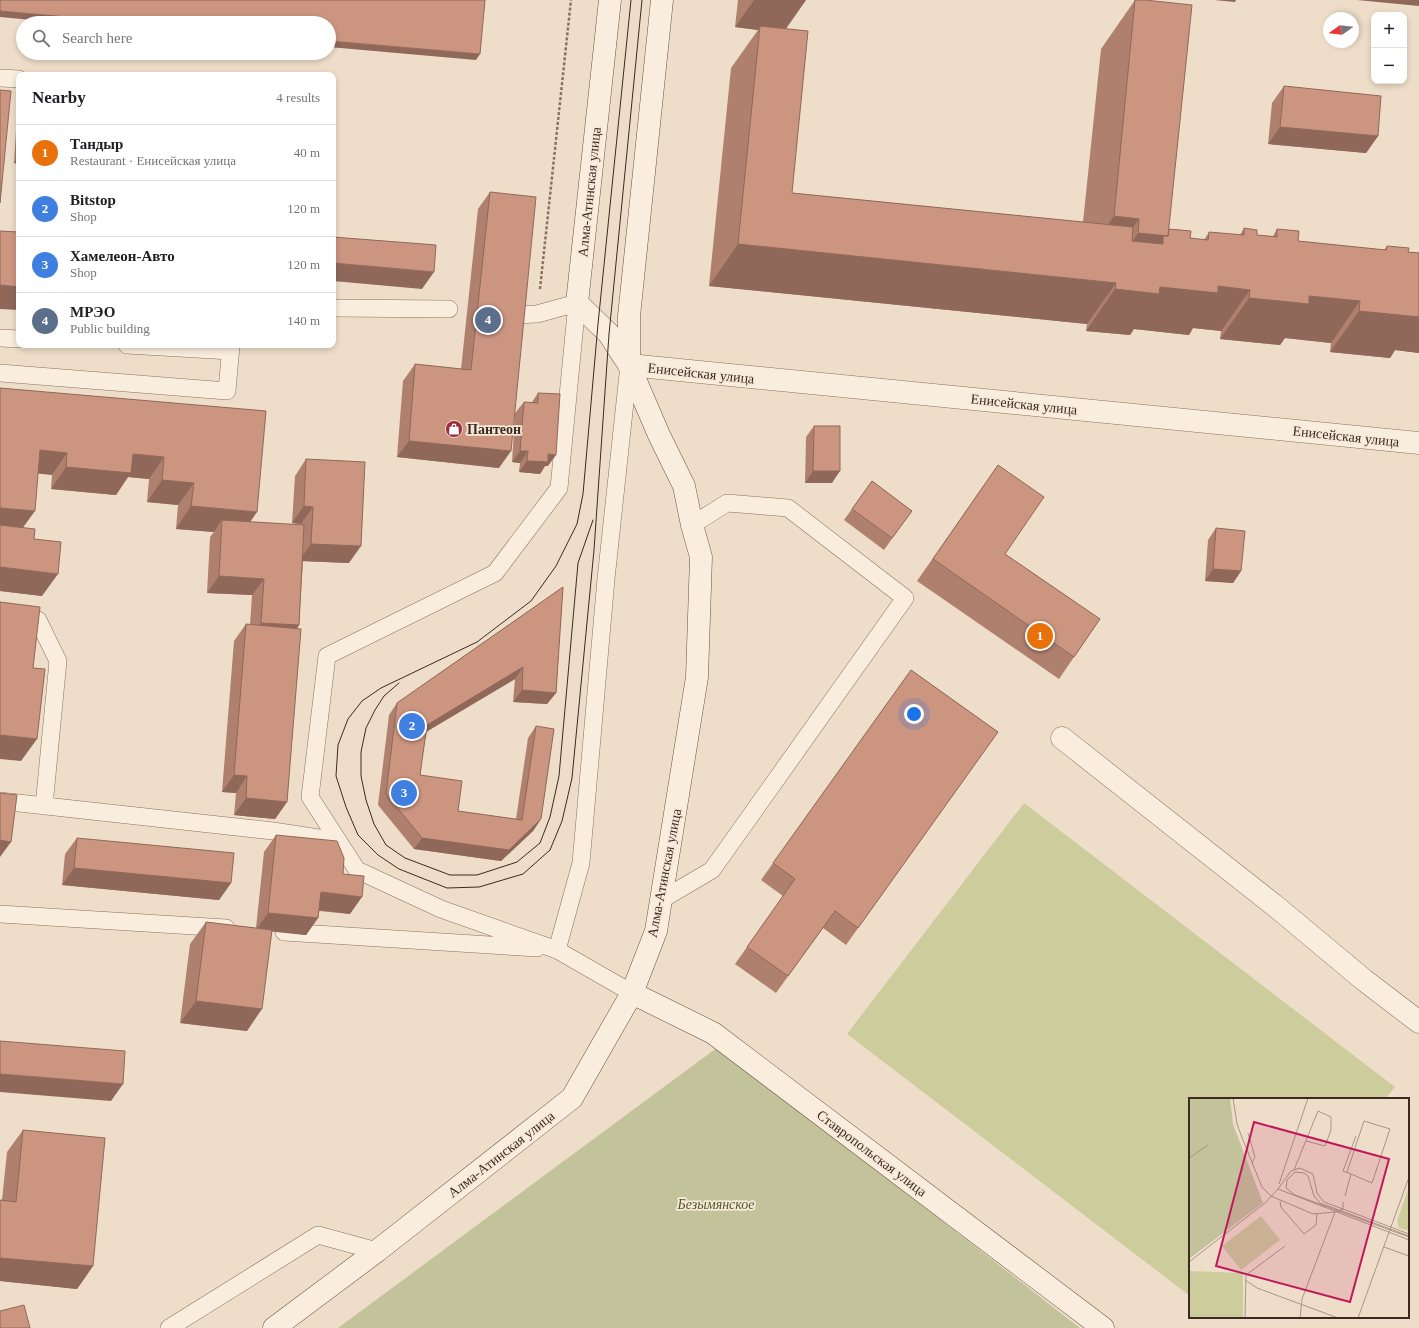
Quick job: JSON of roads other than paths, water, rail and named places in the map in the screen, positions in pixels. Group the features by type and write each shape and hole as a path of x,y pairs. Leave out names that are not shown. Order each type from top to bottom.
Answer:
{"street":[{"name":"Алма-Атинская улица","path":"274,1328 377,1251 572,1098 632,993 656,931 697,677 701,557 692,525 684,486 659,435 629,366 609,334 577,303 610,0"},
{"name":"Алма-Атинская улица","path":"629,366 629,316 662,0"},
{"name":"Енисейская улица","path":"629,366 1419,443"},
{"path":"1062,738 1279,909 1364,980 1419,1022"},
{"name":"Ставропольская улица","path":"632,993 714,1033 1103,1328"}],"lane":[{"path":"0,78 16,79"},
{"path":"513,315 537,314 577,303 559,488 496,573 327,656 310,797 357,870 441,909 557,950 632,993"},
{"path":"336,308 450,310"},
{"path":"0,338 16,339"},
{"path":"0,373 227,391 231,348"},
{"path":"557,950 580,863 606,579 629,366"},
{"path":"661,900 712,870 905,598 788,508 728,503 692,525"},
{"path":"0,617 38,620 58,661 44,806"},
{"path":"0,801 273,831 338,841"},
{"path":"0,914 239,929"},
{"path":"271,931 557,950"},
{"path":"169,1328 318,1235 377,1251"}],"tram line":[{"path":"631,0 598,324 583,494 577,524 556,566 531,601 477,642 381,688 362,701 348,719 338,745 336,776 346,807 358,835 378,855 399,869 447,888 479,887 523,874 550,850 562,821 572,778 594,550 609,334 642,0"},
{"path":"399,683 384,696 375,710 366,728 361,752 361,776 366,800 374,824 386,845 405,858 450,875 477,875 517,862 540,843 550,817 559,776 578,563 593,520"}],"place":[{"name":"МРЭО","path":"488,320"},
{"name":"Пантеон","path":"454,429"},
{"name":"Тандыр","path":"1040,636"},
{"name":"Bitstop","path":"412,726"},
{"name":"Хамелеон-Авто","path":"404,793"}],"park label":[{"name":"Безымянское","path":"716,1204"}]}
